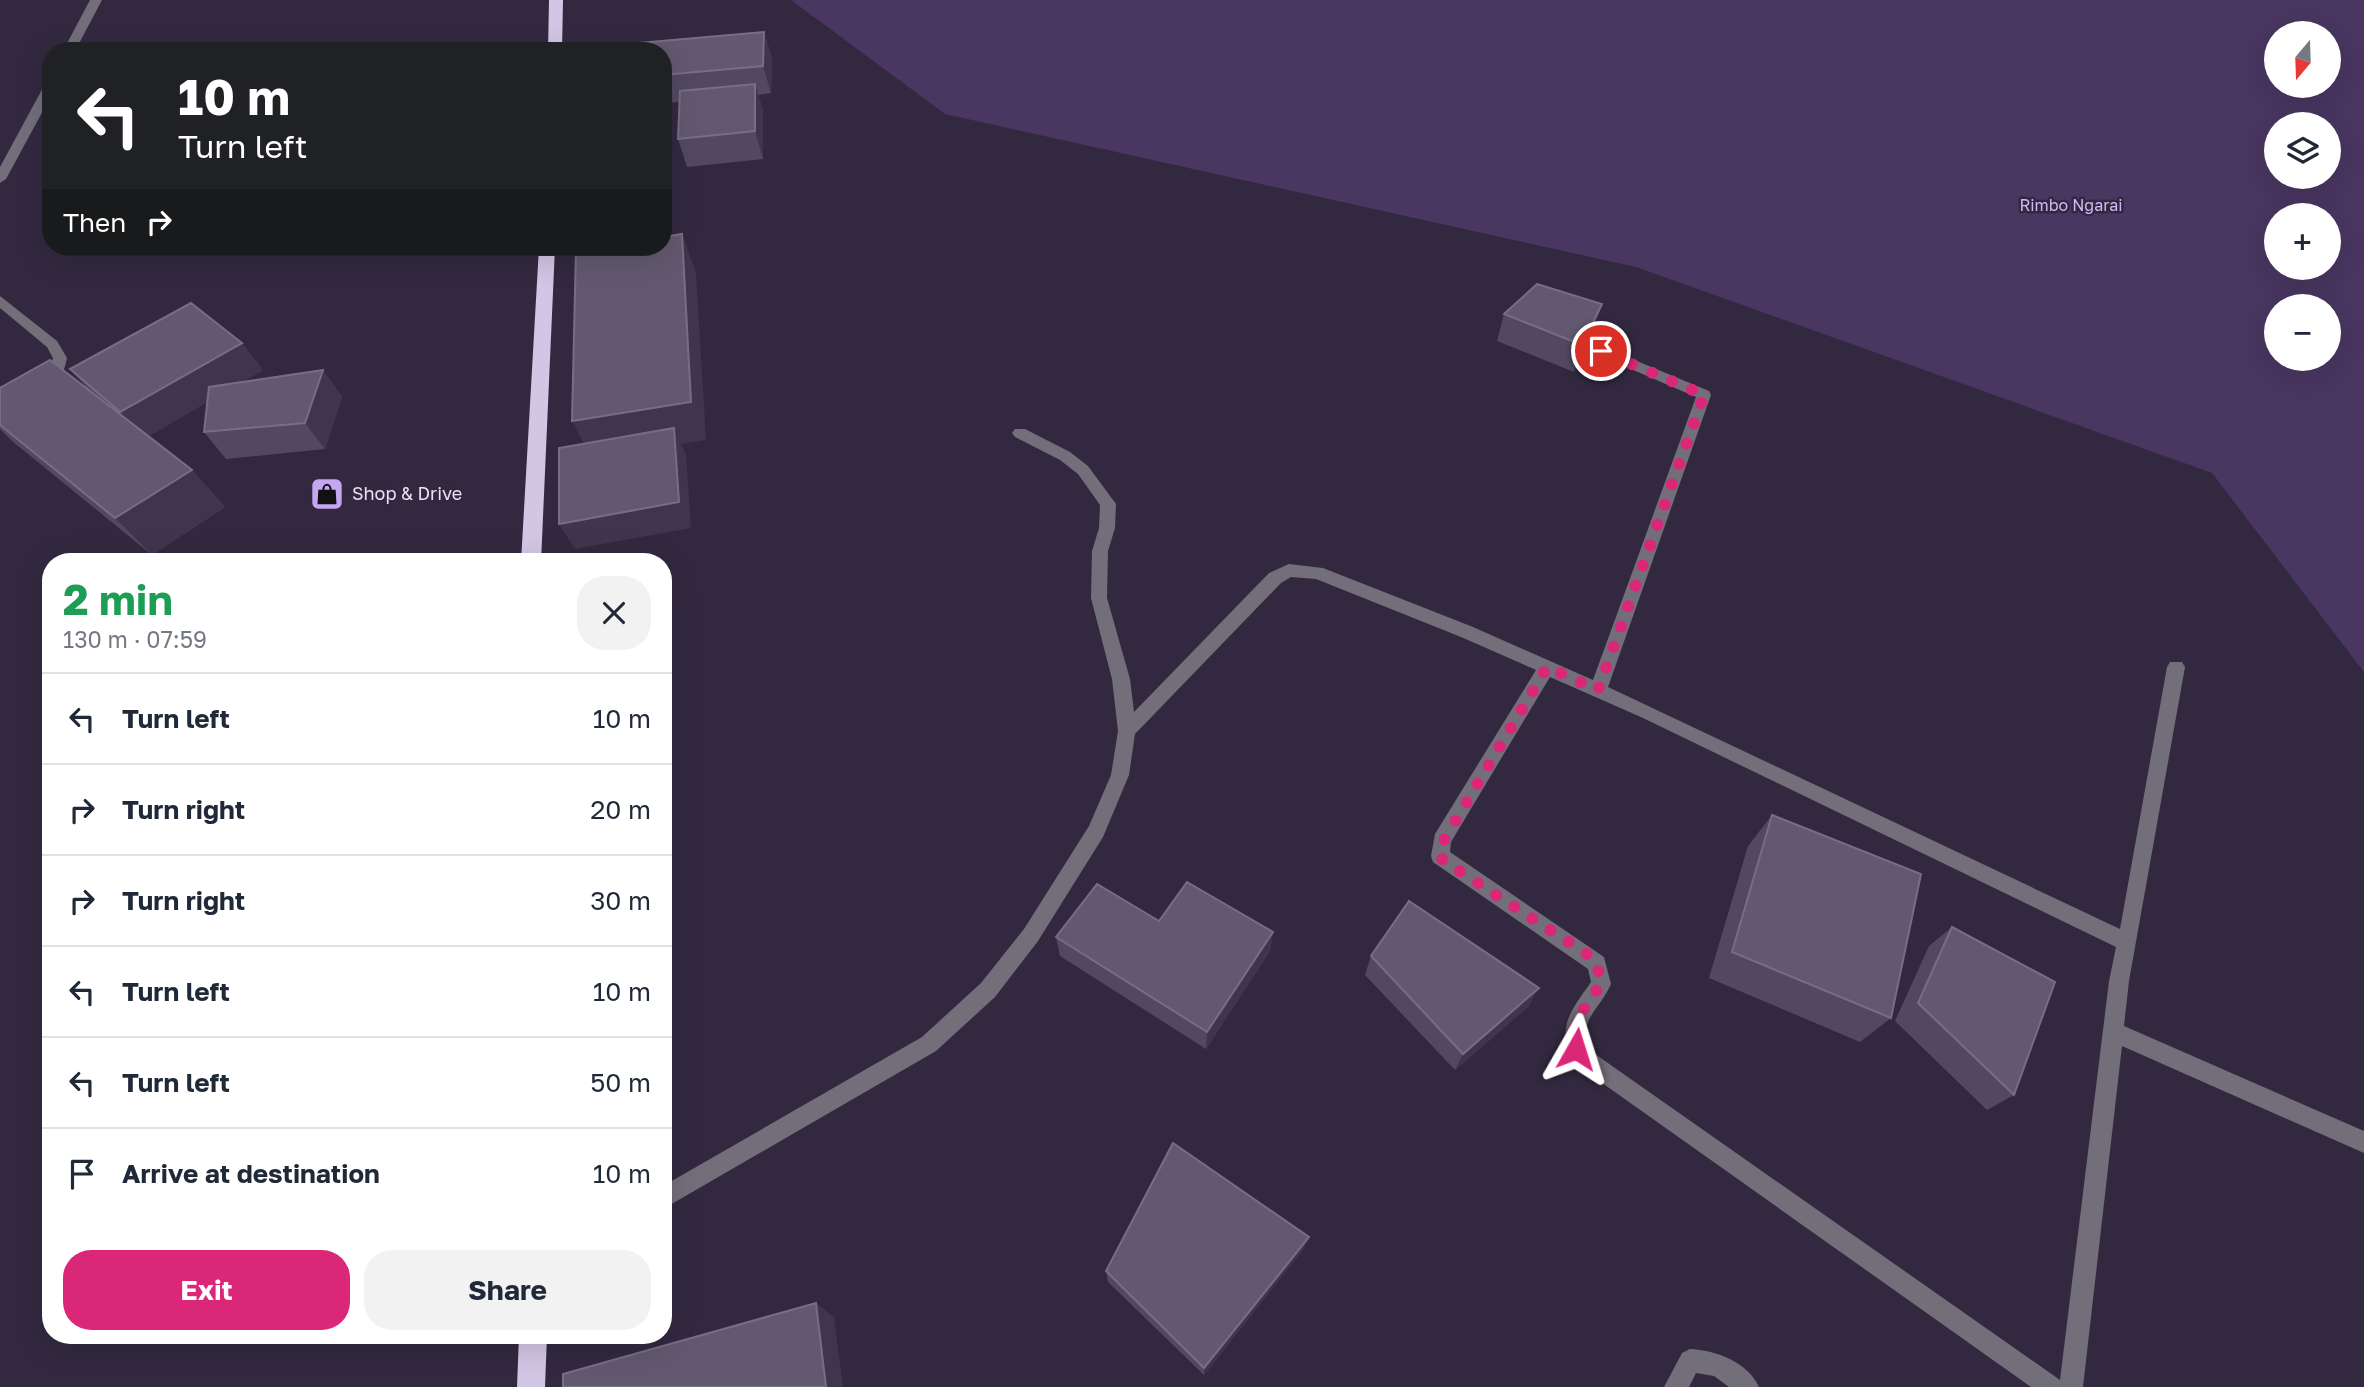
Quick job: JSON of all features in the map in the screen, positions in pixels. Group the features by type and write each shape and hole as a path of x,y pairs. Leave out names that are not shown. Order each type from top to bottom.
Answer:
{"highway":[{"path":"555,42 556,0"},
{"path":"531,553 547,256"},
{"path":"531,1387 533,1344"}],"street":[{"path":"74,42 96,0"},
{"path":"0,179 42,101"},
{"path":"0,301 52,344 60,358 56,374 33,395"},
{"path":"1598,690 1702,400 1601,351"},
{"path":"672,1193 929,1044 988,989 1031,935 1096,831 1120,775 1127,731 1121,679 1099,598 1100,551 1108,528 1108,504 1083,470 1065,456 1020,433"},
{"path":"1127,731 1275,578 1289,570 1317,573 1598,690 2127,942"},
{"path":"1547,667 1442,840 1440,856 1587,954 1597,964 1601,984 1575,1022 1576,1049 1587,1061 2051,1387"},
{"path":"2071,1387 2119,981 2176,667"},
{"path":"2114,1032 2364,1142"},
{"path":"1676,1387 1690,1361 1707,1361 1729,1369 1747,1387"}],"green space":[{"name":"Rimbo Ngarai","path":"791,0 2364,0 2364,672 2212,473 1636,267 945,114"}],"building":[{"path":"764,32 763,66 672,74 672,42 651,42"},
{"path":"755,84 755,131 678,139 680,91"},
{"path":"682,234 691,402 572,421 576,256 672,256 672,236"},
{"path":"1537,284 1602,304 1582,345 1504,314"},
{"path":"191,303 242,343 120,412 70,369"},
{"path":"50,360 192,470 115,518 0,425 0,388"},
{"path":"323,370 305,423 204,432 209,387"},
{"path":"674,428 679,502 559,524 559,448"},
{"path":"1772,815 1921,874 1891,1018 1732,952"},
{"path":"1187,882 1273,932 1207,1032 1056,937 1097,884 1159,921"},
{"path":"1409,901 1539,988 1463,1054 1371,956"},
{"path":"1952,927 2055,982 2014,1095 1918,1003"},
{"path":"1173,1143 1309,1237 1204,1368 1106,1271"},
{"path":"816,1303 826,1387 563,1387 563,1374"}],"place":[{"name":"Shop & Drive","path":"327,494"}],"route":[{"path":"1576,1049 1575,1022 1601,984 1601,972 1597,964 1587,954 1444,861 1440,856 1440,847 1547,667 1598,690 1704,395 1601,351"}]}
